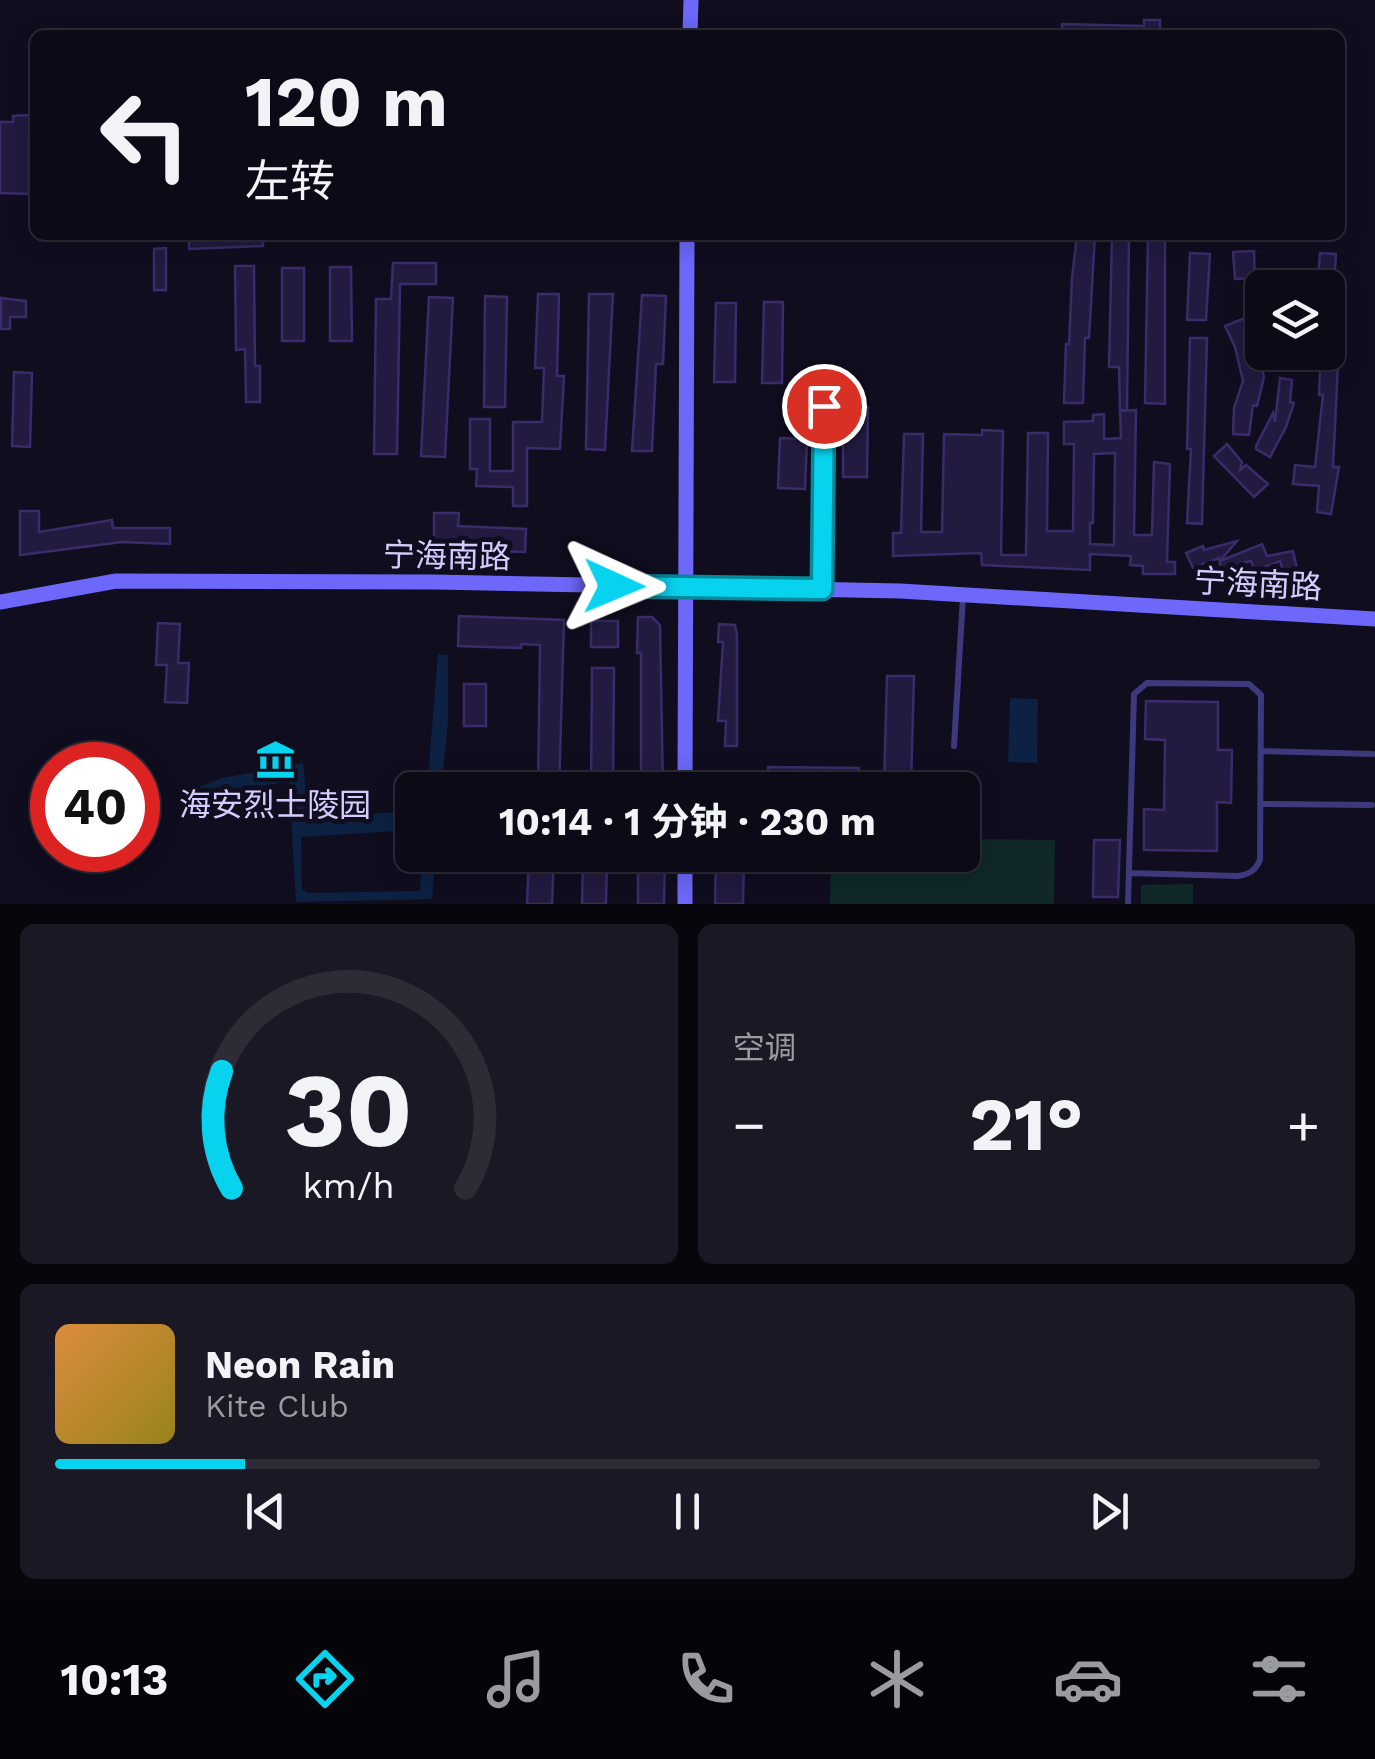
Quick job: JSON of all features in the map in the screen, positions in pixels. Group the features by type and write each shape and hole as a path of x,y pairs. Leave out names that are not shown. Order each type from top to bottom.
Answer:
{"street":[{"path":"690,30 691,0"},
{"path":"685,772 687,240"},
{"name":"宁海南路","path":"0,602 116,581 685,587 963,594 1375,619"},
{"path":"685,872 685,904"}],"lane":[{"path":"822,589 824,406"},
{"path":"954,746 963,594"},
{"path":"1128,904 1134,694 1147,683 1249,684 1256,688 1261,695 1260,860 1249,874 1129,873"},
{"path":"1261,751 1373,754"},
{"path":"1260,804 1372,805"}],"green space":[{"path":"980,839 1055,840 1054,904 830,904 831,872 980,872"},
{"path":"1193,884 1193,904 1141,904 1141,885"}],"water":[{"path":"438,654 448,655 443,772 428,772"},
{"path":"1010,698 1038,699 1037,763 1008,762"},
{"path":"303,763 309,818 395,812 395,831 301,837 302,889 308,893 420,891 421,872 434,872 432,899 296,902 289,781 197,800 194,789 222,778"}],"building":[{"path":"1144,20 1160,20 1160,30 1062,30 1062,24 1144,26"},
{"path":"13,116 30,116 29,194 0,193 0,122 13,122"},
{"path":"189,240 263,240 263,246 189,249"},
{"path":"1076,240 1095,240 1083,403 1064,403"},
{"path":"1112,240 1129,240 1127,410 1120,410 1119,367 1109,367"},
{"path":"1148,240 1165,240 1165,404 1145,403"},
{"path":"166,248 166,290 154,290 154,249"},
{"path":"1254,251 1255,270 1245,270 1245,278 1235,279 1233,252"},
{"path":"1190,253 1210,254 1206,320 1187,320"},
{"path":"1320,253 1336,254 1335,270 1319,270"},
{"path":"393,263 436,263 436,284 400,284 397,454 374,454 376,299 391,299"},
{"path":"235,266 254,266 255,366 260,366 260,402 246,402 245,349 236,350"},
{"path":"330,267 351,267 352,341 330,341"},
{"path":"282,268 304,268 304,341 282,341"},
{"path":"538,294 559,294 557,376 564,376 560,449 527,448 527,506 513,506 513,487 476,486 477,469 470,469 470,419 490,419 490,471 513,471 513,422 542,422 544,368 535,368"},
{"path":"589,294 613,294 605,450 586,449"},
{"path":"642,295 666,296 663,364 656,364 652,451 632,451"},
{"path":"485,296 507,297 505,407 484,407"},
{"path":"429,297 453,298 445,457 421,456"},
{"path":"1,298 26,301 26,317 10,317 10,329 1,329"},
{"path":"764,302 783,302 782,383 762,383"},
{"path":"716,303 736,303 735,382 714,382"},
{"path":"1245,318 1245,370 1262,370 1264,377 1257,406 1253,405 1249,435 1233,434 1234,408 1243,381 1225,326"},
{"path":"1190,338 1207,338 1202,524 1187,523"},
{"path":"1321,370 1338,370 1333,467 1339,467 1331,514 1317,512 1319,486 1293,484 1295,465 1315,467 1323,395 1319,395"},
{"path":"14,372 32,373 30,447 12,446"},
{"path":"1280,378 1292,380 1290,402 1294,403 1270,457 1256,446 1273,413 1275,422"},
{"path":"843,407 868,407 867,477 843,477"},
{"path":"1136,410 1134,535 1152,535 1154,462 1170,464 1167,562 1175,562 1175,574 1143,574 1143,566 1130,565 1131,556 1090,554 1090,570 982,565 981,553 893,556 893,533 901,533 904,434 923,434 921,532 942,532 944,434 1003,431 1001,555 1026,555 1028,433 1048,433 1047,531 1073,531 1074,444 1064,444 1064,422 1093,421 1093,415 1104,414 1104,439 1121,438 1120,411","holes":["1115,453 1114,545 1090,544 1094,454"]},
{"path":"780,438 807,439 805,489 778,488"},
{"path":"1227,444 1242,462 1240,470 1246,465 1268,484 1254,497 1214,456"},
{"path":"20,511 39,511 39,532 112,520 113,528 170,528 170,544 122,542 20,555"},
{"path":"434,513 459,513 458,526 526,529 525,552 434,549"},
{"path":"1237,541 1220,561 1262,544 1267,556 1293,551 1298,573 1284,576 1280,561 1255,571 1251,561 1221,569 1219,558 1193,568 1186,553"},
{"path":"459,616 564,620 560,772 538,772 540,645 458,646"},
{"path":"638,617 652,617 660,625 663,772 641,772 641,653 637,653"},
{"path":"591,621 618,621 618,647 591,647"},
{"path":"158,623 180,624 178,663 189,663 187,703 165,702 167,665 156,665"},
{"path":"719,624 735,625 737,634 737,746 725,746 726,721 718,721 723,642 718,642"},
{"path":"592,668 614,668 613,772 591,772"},
{"path":"887,676 914,676 911,772 884,772"},
{"path":"464,684 486,684 486,726 464,726"},
{"path":"1146,701 1218,702 1218,750 1232,750 1231,803 1217,802 1217,851 1144,850 1144,809 1164,810 1165,740 1145,739"},
{"path":"768,767 859,768 859,772 768,772"},
{"path":"1094,840 1120,840 1118,897 1093,897"},
{"path":"528,872 553,872 552,904 527,904"},
{"path":"583,872 607,872 606,904 582,904"},
{"path":"638,872 665,872 664,904 638,904"},
{"path":"716,872 744,872 743,904 715,904"}],"place":[{"name":"海安烈士陵园","path":"275,760"}],"route":[{"path":"614,586 822,589 824,406"}]}
